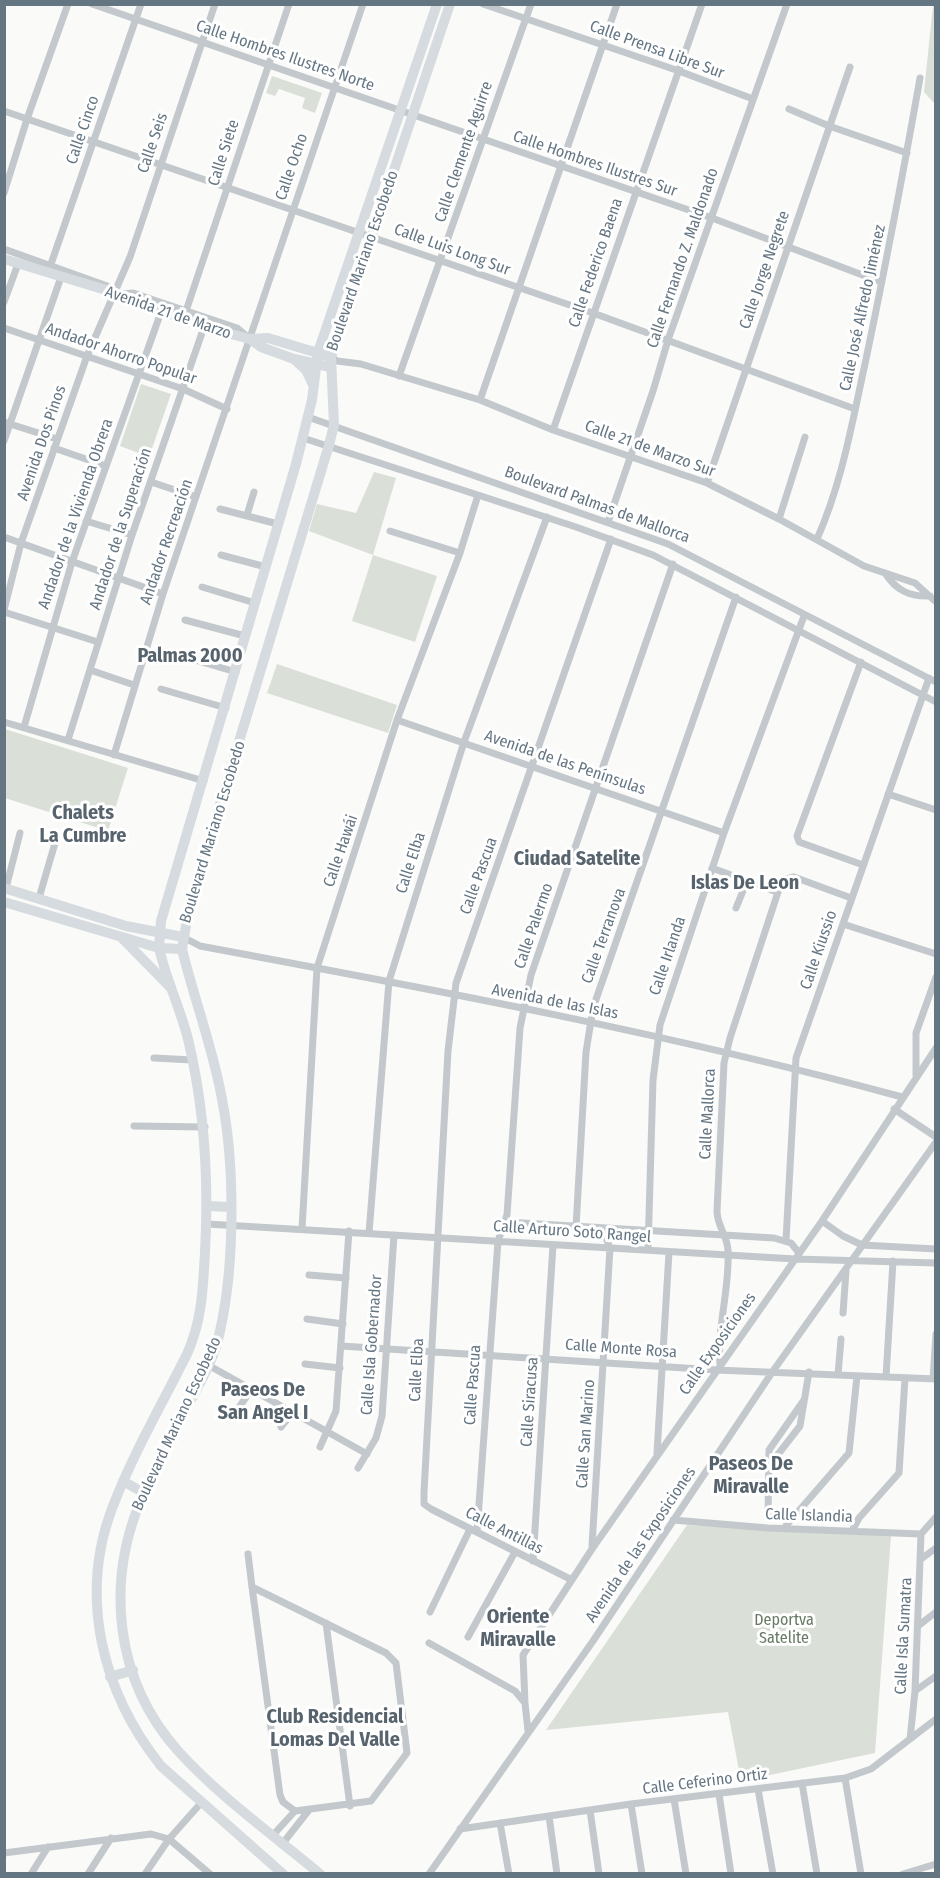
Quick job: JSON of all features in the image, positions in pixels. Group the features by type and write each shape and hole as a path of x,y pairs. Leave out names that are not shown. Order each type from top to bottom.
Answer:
{"street":[{"path":"4,193 27,119 68,4"},
{"name":"Calle Hombres Ilustres Norte","path":"92,4 400,110"},
{"name":"Calle Cinco","path":"51,264 141,4"},
{"name":"Calle Seis","path":"117,293 215,4"},
{"name":"Calle Siete","path":"186,311 289,4"},
{"name":"Calle Ocho","path":"250,339 292,208 363,4"},
{"name":"Boulevard Mariano Escobedo","path":"283,1874 161,1766 131,1724 111,1677 98,1626 96,1580 101,1542 123,1481 195,1335 202,1307 207,1224 205,1127 188,1037 159,948 159,933 303,438 314,388 318,352 437,4"},
{"name":"Boulevard Mariano Escobedo","path":"320,1874 208,1780 178,1751 151,1711 133,1670 121,1623 120,1573 124,1546 144,1493 208,1365 221,1329 230,1225 223,1101 182,949 190,903 329,446 334,425 333,362 372,236 450,4"},
{"name":"Calle Prensa Libre Sur","path":"483,4 603,44 753,99"},
{"name":"Calle Clemente Aguirre","path":"399,376 531,4"},
{"path":"480,400 617,4"},
{"name":"Calle Federico Baena","path":"554,430 702,4"},
{"name":"Calle Fernando Z. Maldonado","path":"608,522 668,340 787,4"},
{"name":"Calle Jorge Negrete","path":"707,483 850,67"},
{"name":"Calle José Alfredo Jiménez","path":"817,539 839,481 907,153 920,78"},
{"path":"789,109 829,126 907,153"},
{"name":"Calle Hombres Ilustres Sur","path":"400,110 712,218 881,282"},
{"name":"Calle Luis Long Sur","path":"4,111 593,313 746,367 855,409"},
{"path":"4,249 51,264 117,293 133,293 237,328 250,339 268,338 318,352 333,362"},
{"name":"Avenida 21 de Marzo","path":"4,259 117,293 204,327 250,339 261,347 294,359 316,365 333,362"},
{"path":"4,302 18,264"},
{"path":"4,441 8,423 61,277"},
{"name":"Avenida Dos Pinos","path":"4,611 21,543 57,439 87,357 117,293"},
{"name":"Andador de la Vivienda Obrera","path":"24,727 72,562 138,373 162,312"},
{"name":"Andador de la Superación","path":"68,740 132,535 204,327"},
{"name":"Andador Ahorro Popular","path":"4,328 183,389 227,409"},
{"name":"Andador Recreación","path":"114,755 163,594 250,339"},
{"path":"294,359 306,370 314,388"},
{"name":"Calle 21 de Marzo Sur","path":"333,362 361,364 480,400 554,430 707,483 780,519 864,566 915,583 936,602"},
{"name":"Boulevard Palmas de Mallorca","path":"308,417 685,551 804,616 932,680"},
{"path":"8,423 57,439"},
{"path":"780,519 805,437"},
{"name":"Boulevard Palmas de Mallorca","path":"303,438 547,517 674,564 797,630 923,693 936,702"},
{"path":"54,448 106,466"},
{"path":"151,482 196,497"},
{"path":"247,515 254,492"},
{"name":"Calle Hawái","path":"302,1229 317,968 397,720 460,553 478,495"},
{"path":"220,509 278,524"},
{"name":"Calle Elba","path":"369,1233 389,981 464,741 547,517"},
{"path":"86,521 132,535"},
{"path":"390,531 460,553"},
{"path":"4,537 163,594"},
{"name":"Calle Pascua","path":"440,1237 448,1050 454,995 466,951 611,539"},
{"path":"220,555 266,567"},
{"name":"Calle Palermo","path":"498,1240 506,1222 522,1009 531,975 674,564"},
{"path":"885,573 895,586 915,596 930,596"},
{"path":"895,586 900,577"},
{"path":"202,587 255,603"},
{"name":"Calle Terranova","path":"576,1227 590,1023 599,986 663,811 736,597"},
{"path":"4,611 98,642"},
{"name":"Calle Irlanda","path":"648,1250 646,1231 653,1080 658,1036 724,833 804,616"},
{"path":"185,620 245,636"},
{"path":"171,653 236,672"},
{"path":"861,662 800,825 797,840 863,865"},
{"path":"90,670 135,685"},
{"name":"Calle Kiussio","path":"786,1240 794,1068 802,1038 923,693 932,680"},
{"path":"161,689 226,708"},
{"name":"Avenida de las Penínsulas","path":"397,720 464,741 724,833"},
{"path":"4,722 204,781"},
{"path":"888,794 936,810"},
{"path":"20,833 5,888 159,933 183,937"},
{"path":"39,898 54,843"},
{"path":"712,868 777,892"},
{"name":"Calle Mallorca","path":"718,1367 728,1255 723,1235 718,1228 717,1211 727,1051 782,880 789,876 851,898"},
{"path":"736,908 747,881"},
{"path":"4,902 159,948 182,949"},
{"path":"843,924 936,954"},
{"path":"121,937 171,988"},
{"name":"Avenida de las Islas","path":"183,937 201,946 389,981 727,1051 902,1097"},
{"name":"Avenida de las Islas","path":"182,949 201,946"},
{"path":"916,1075 916,1033 936,977"},
{"name":"Calle Exposiciones","path":"525,1703 523,1655 656,1455 822,1221 894,1108 936,1048"},
{"path":"154,1058 192,1060"},
{"path":"894,1108 936,1137"},
{"path":"134,1126 205,1127"},
{"name":"Avenida de las Exposiciones","path":"429,1874 593,1641 774,1371 936,1142"},
{"path":"207,1206 230,1207"},
{"path":"822,1221 843,1236 862,1245 936,1249"},
{"path":"506,1222 786,1240 797,1256"},
{"name":"Calle Arturo Soto Rangel","path":"207,1224 669,1252 936,1263"},
{"path":"603,1230 610,1248"},
{"path":"320,1447 336,1411 349,1232"},
{"name":"Calle Isla Gobernador","path":"358,1468 380,1427 394,1234"},
{"name":"Calle Elba","path":"424,1504 431,1351 440,1237"},
{"name":"Calle Pascua","path":"473,1530 498,1240"},
{"name":"Calle Siracusa","path":"532,1561 553,1245"},
{"name":"Calle San Marino","path":"592,1549 610,1248"},
{"path":"656,1455 669,1252"},
{"path":"886,1377 893,1261"},
{"path":"843,1313 846,1269"},
{"path":"309,1275 346,1278"},
{"path":"307,1319 343,1324"},
{"path":"934,1379 936,1334"},
{"path":"838,1375 841,1339"},
{"name":"Calle Monte Rosa","path":"341,1346 934,1379"},
{"path":"305,1364 340,1368"},
{"path":"208,1365 366,1454"},
{"path":"768,1467 799,1429 809,1372"},
{"path":"784,1528 849,1453 857,1376"},
{"path":"852,1531 859,1518 899,1473 905,1378"},
{"path":"240,1406 251,1390"},
{"path":"768,1516 768,1467 771,1445 804,1400"},
{"path":"280,1427 293,1412"},
{"path":"123,1481 144,1493"},
{"name":"Calle Antillas","path":"424,1504 572,1580"},
{"path":"921,1534 936,1517"},
{"name":"Calle Islandia","path":"673,1520 921,1534"},
{"path":"430,1612 473,1530"},
{"name":"Calle Isla Sumatra","path":"910,1739 915,1691 921,1534"},
{"path":"921,1559 936,1548"},
{"path":"468,1637 515,1552"},
{"path":"248,1554 252,1587 280,1795 283,1802 295,1811 366,1804 377,1796 407,1753 396,1663 386,1653 252,1587"},
{"path":"918,1626 936,1612"},
{"path":"326,1623 350,1806"},
{"path":"429,1643 503,1682 525,1703 528,1731"},
{"path":"111,1677 133,1670"},
{"path":"915,1691 936,1676"},
{"name":"Calle Ceferino Ortiz","path":"460,1829 590,1809 845,1778 871,1769 936,1719"},
{"path":"845,1778 861,1874"},
{"path":"802,1783 817,1874"},
{"path":"758,1789 773,1874"},
{"path":"719,1794 731,1874"},
{"path":"674,1799 686,1874"},
{"path":"145,1874 169,1839 201,1803"},
{"path":"631,1804 642,1874"},
{"path":"590,1809 599,1874"},
{"path":"283,1843 309,1810"},
{"path":"273,1835 295,1811"},
{"path":"549,1816 557,1874"},
{"path":"500,1823 509,1874"},
{"path":"4,1853 151,1834 169,1839 204,1872"},
{"path":"88,1874 111,1838"},
{"path":"31,1874 48,1847"},
{"path":"906,1873 936,1864"}],"green space":[{"path":"933,5 936,5 935,104 924,92"},
{"path":"272,76 322,93 315,113 302,108 305,98 279,89 275,96 266,93"},
{"path":"141,384 171,394 149,457 120,446"},
{"path":"374,472 396,478 373,555 309,531 317,504 356,513"},
{"path":"373,555 437,576 415,642 352,621"},
{"path":"277,664 397,705 388,733 267,693"},
{"path":"5,729 128,768 108,831 5,798"},
{"name":"Deportva Satelite","path":"687,1525 891,1536 875,1753 741,1781 728,1712 546,1730"}],"district":[{"name":"Palmas 2000","path":"190,656"},
{"name":"Chalets La Cumbre","path":"83,824"},
{"name":"Ciudad Satelite","path":"577,859"},
{"name":"Islas De Leon","path":"745,883"},
{"name":"Paseos De San Angel I","path":"263,1402"},
{"name":"Paseos De Miravalle","path":"751,1476"},
{"name":"Oriente Miravalle","path":"518,1628"},
{"name":"Club Residencial Lomas Del Valle","path":"335,1728"}]}
